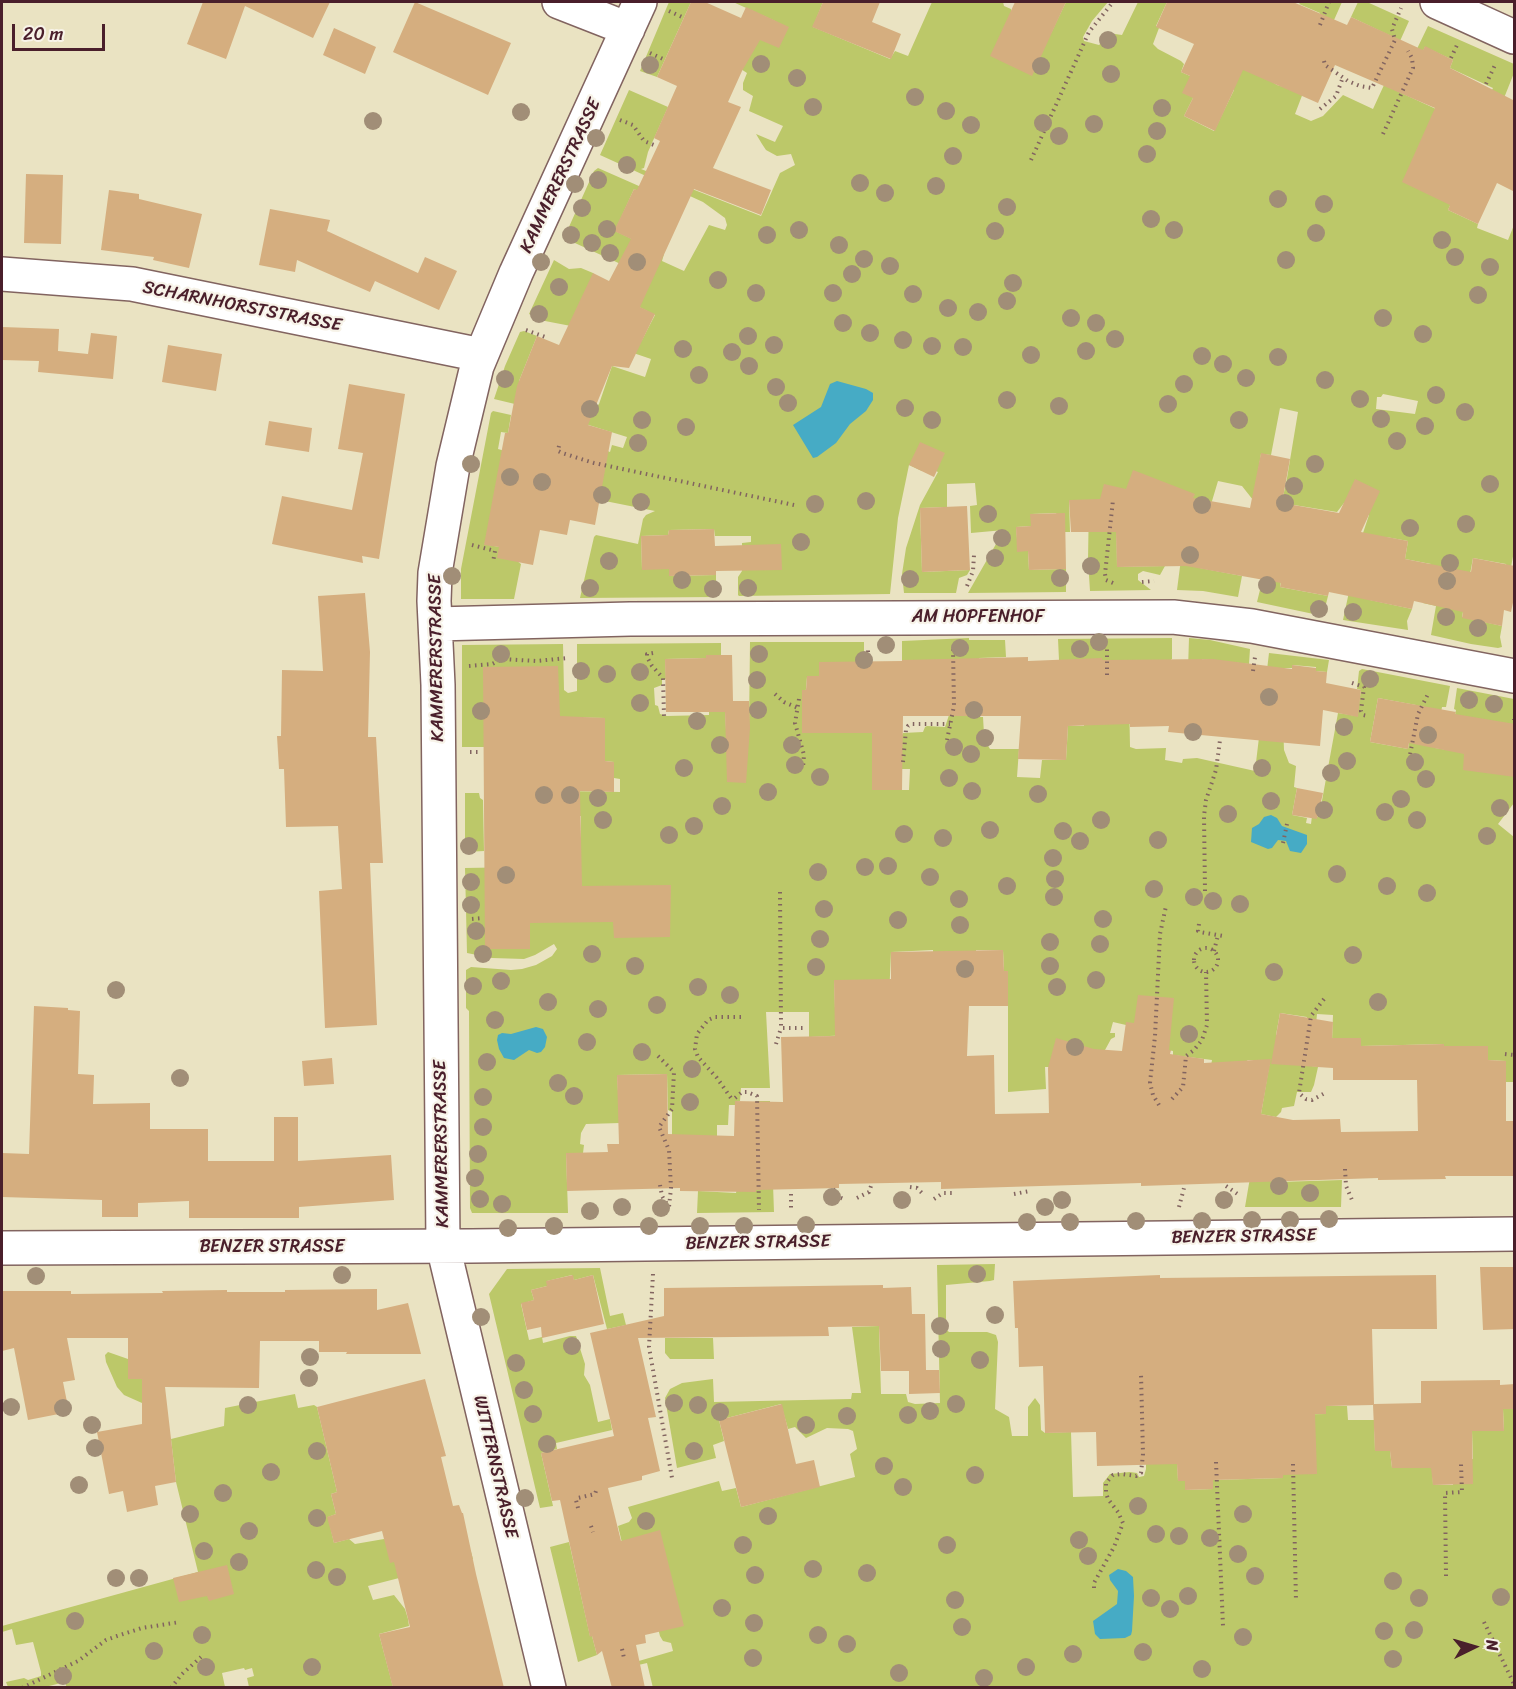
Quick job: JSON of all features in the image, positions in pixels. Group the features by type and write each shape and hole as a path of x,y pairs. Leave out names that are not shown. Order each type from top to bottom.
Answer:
{"street":[{"path":"559,2 634,15"},
{"path":"1437,2 1508,45"},
{"name":"KAMMERERSTRASSE","path":"444,1246 434,601 435,573 442,524 471,386 481,355 634,15"},
{"name":"SCHARNHORSTSTRASSE","path":"2,274 132,284 481,355"},
{"name":"AM HOPFENHOF","path":"436,624 630,619 1173,617 1252,626 1515,676"},
{"name":"BENZER STRASSE","path":"2,1248 444,1246 1515,1234"},
{"name":"WITTERNSTRASSE","path":"444,1246 549,1688"}],"path":[{"path":"1031,160 1089,32 1113,2"},
{"path":"1320,25 1329,2"},
{"path":"1324,61 1325,65 1360,86 1369,88 1375,86 1395,40 1392,27 1401,8"},
{"path":"1486,84 1508,45"},
{"path":"1383,134 1413,68 1412,58 1408,51"},
{"path":"1320,109 1336,96 1343,77"},
{"path":"613,117 633,125 644,141 654,145"},
{"path":"517,326 548,338"},
{"path":"559,446 558,451 562,453 594,463 794,505"},
{"path":"1113,500 1105,574 1108,582 1118,584"},
{"path":"466,544 495,551 493,562"},
{"path":"965,593 973,571 974,555"},
{"path":"1139,582 1154,580"},
{"path":"947,740 954,706 953,639"},
{"path":"1107,639 1107,675"},
{"path":"661,653 647,654 647,657 663,678 664,716"},
{"path":"462,666 488,664 502,658 536,661 568,658"},
{"path":"1352,683 1364,687 1361,711 1363,715 1368,716"},
{"path":"1409,760 1418,714 1428,696 1430,683"},
{"path":"775,694 784,702 798,708"},
{"path":"799,699 795,723 804,755 803,768"},
{"path":"903,762 908,726 911,724 950,724"},
{"path":"1205,891 1204,816 1206,800 1216,770 1220,740"},
{"path":"1283,843 1287,824"},
{"path":"776,1044 782,1028 780,892"},
{"path":"1159,1105 1150,1083 1155,1036 1160,934 1166,906"},
{"path":"1199,924 1198,931 1220,935 1214,951"},
{"path":"1204,948 1214,951 1218,959 1216,966 1206,972 1196,966 1195,955 1204,948"},
{"path":"1172,1099 1184,1087 1186,1056 1202,1040 1208,1025 1206,972"},
{"path":"1324,999 1311,1016 1299,1092 1306,1099 1312,1100 1325,1093"},
{"path":"741,1017 715,1017 708,1020 697,1034 695,1048 698,1057 731,1098 735,1098 742,1092 757,1096 759,1218"},
{"path":"782,1028 804,1028"},
{"path":"1505,1054 1515,1055"},
{"path":"658,1056 674,1072 672,1109 659,1127 669,1150 670,1209 662,1196 660,1185"},
{"path":"1345,1169 1346,1186 1352,1200"},
{"path":"857,1198 869,1192 871,1186"},
{"path":"1226,1186 1239,1195"},
{"path":"910,1187 917,1188 924,1195"},
{"path":"1179,1215 1178,1209 1185,1188"},
{"path":"833,1189 839,1197 846,1200"},
{"path":"1014,1194 1030,1191"},
{"path":"934,1199 943,1193 952,1193"},
{"path":"791,1194 791,1217"},
{"path":"655,1244 649,1347 672,1478"},
{"path":"1094,1588 1094,1583 1114,1547 1123,1523 1108,1499 1106,1483 1113,1475 1122,1473 1136,1476 1141,1473 1141,1374"},
{"path":"1216,1462 1223,1626"},
{"path":"1293,1464 1296,1601"},
{"path":"1446,1576 1445,1492 1462,1492 1461,1464"},
{"path":"578,1508 576,1500 578,1498 595,1494 596,1491"},
{"path":"591,1526 593,1532"},
{"path":"22,1688 78,1661 106,1640 142,1628 180,1622"},
{"path":"1484,1622 1515,1684"},
{"path":"622,1649 624,1658"},
{"path":"171,1688 182,1674 201,1657"}],"green space":[{"path":"669,2 691,2 657,77 640,71"},
{"path":"733,2 823,2 813,27 890,59 895,51 908,56 932,2 1003,2 1004,6 1011,11 1051,33 1066,2 1108,2 1092,21 1083,37 1084,41 1099,45 1109,36 1122,35 1138,2 1167,2 1156,26 1159,28 1153,44 1181,61 1184,64 1181,72 1190,76 1193,98 1184,116 1214,131 1234,90 1233,57 1277,85 1303,93 1295,114 1311,121 1323,116 1343,95 1373,109 1384,85 1436,109 1466,170 1448,210 1478,224 1477,228 1508,240 1514,225 1514,551 1509,578 1506,564 1473,558 1462,617 1502,626 1500,637 1502,647 1471,644 1431,635 1436,606 1423,603 1431,564 1405,559 1408,541 1386,537 1370,600 1412,609 1407,621 1408,630 1343,620 1359,545 1369,515 1344,503 1337,512 1294,505 1280,587 1328,596 1323,616 1257,602 1286,484 1298,412 1280,408 1271,455 1261,454 1257,478 1257,505 1242,486 1218,481 1212,501 1200,568 1242,576 1238,597 1203,591 1177,590 1181,559 1116,496 1117,567 1165,566 1160,575 1143,571 1138,574 1138,580 1151,590 1090,591 1089,500 1069,500 1070,532 1065,532 1056,513 1031,514 1031,526 1016,527 1018,551 1028,551 1029,570 1066,569 1066,592 968,593 1004,530 971,533 970,506 977,505 975,483 947,484 947,507 920,508 922,572 970,570 967,575 959,578 956,593 904,593 902,574 906,548 920,505 938,472 925,466 922,471 909,465 898,518 890,594 739,596 738,577 742,571 742,543 751,542 751,536 715,536 714,529 669,530 668,535 641,536 642,569 669,569 670,576 716,575 716,597 580,598 594,537 596,535 638,544 643,519 655,511 600,500 600,498 484,544 499,547 521,564 514,599 461,599 461,569 493,411 511,415 508,433 501,432 498,449 505,451 596,446 610,452 612,445 623,448 627,437 544,411 494,399 520,332 524,331 537,336 519,381 592,411 599,404 612,366 645,377 651,359 607,344 571,326 545,321 529,314 554,260 569,269 581,268 593,273 627,333 642,340 655,315 639,307 625,266 564,238 594,171 598,168 648,190 646,195 634,189 615,231 664,254 662,261 684,271 709,225 725,230 727,225 725,218 703,202 600,155 629,90 668,107 648,152 644,168 641,169 761,216 780,173 795,165 791,154 777,156 766,150 762,144 756,134 775,142 783,126 749,111 753,96 743,90 747,73 730,62 775,21","holes":["1383,394 1418,401 1415,414 1376,409 1377,397"]},
{"path":"1301,2 1342,2 1315,63 1316,24 1320,13 1299,4"},
{"path":"1358,2 1367,2 1409,21 1382,81 1393,37 1351,17"},
{"path":"1428,26 1514,64 1514,73 1502,103 1489,96 1493,88 1450,68 1453,60 1425,47 1419,59 1415,53"},
{"path":"969,638 969,640 1005,640 1006,657 979,658 980,717 983,717 984,734 990,749 1019,749 1017,777 1040,778 1042,760 1066,760 1068,726 1084,726 1083,702 1059,660 1058,639 1172,638 1172,659 1129,696 1130,747 1136,749 1166,748 1165,760 1182,763 1183,759 1197,758 1255,771 1269,653 1329,660 1327,672 1316,671 1316,667 1292,665 1292,668 1281,668 1284,750 1289,763 1296,766 1294,787 1297,788 1292,815 1307,818 1306,823 1311,824 1312,816 1319,817 1338,713 1357,716 1361,690 1357,689 1359,671 1362,669 1450,686 1446,707 1442,707 1435,748 1448,750 1456,710 1454,709 1457,688 1514,699 1514,803 1498,824 1514,837 1514,1082 1506,1082 1506,1061 1488,1060 1487,1046 1444,1046 1444,1044 1361,1046 1361,1038 1332,1041 1333,1015 1317,1014 1312,1066 1318,1067 1314,1085 1311,1092 1297,1092 1294,1106 1282,1108 1276,1117 1261,1114 1270,1061 1248,1060 1207,1089 1212,1060 1173,1055 1173,1051 1151,1047 1126,1025 1113,1022 1110,1033 1115,1033 1115,1037 1111,1039 1105,1050 1072,1067 1045,1067 1046,1089 1008,1092 1008,971 1004,971 1003,950 976,950 976,971 933,977 933,950 891,952 889,998 849,980 834,981 835,1008 850,1035 809,1037 809,1012 766,1012 770,1088 741,1088 740,1101 735,1101 735,1105 729,1105 728,1125 717,1125 717,1136 672,1138 672,1112 668,1110 667,1074 617,1075 620,1123 586,1124 581,1133 580,1144 584,1145 583,1153 566,1153 568,1213 472,1213 470,1208 469,1011 466,1008 466,970 471,967 522,969 536,965 552,956 557,949 554,944 524,959 492,958 467,953 465,868 581,866 581,816 559,816 564,791 620,792 620,779 614,778 614,762 605,761 605,718 559,717 484,747 462,747 462,645 563,644 564,690 568,693 577,691 577,644 721,643 721,655 707,655 706,658 665,659 666,679 662,680 662,685 654,688 655,705 658,706 660,714 667,716 709,715 709,712 725,712 726,729 749,728 750,642 864,642 864,662 819,662 819,676 807,677 802,733 839,733 872,720 872,778 887,790 909,790 910,769 886,769 903,733 923,732 927,726 945,727 949,715 948,660 902,660 902,641","holes":["1378,698 1416,705 1408,749 1370,742","1280,1013 1307,1017 1302,1040 1276,1035"]},
{"path":"1189,638 1250,649 1249,664 1202,659 1196,708 1200,734 1186,734"},
{"path":"465,793 479,793 483,800 484,851 465,852"},
{"path":"756,1101 770,1101 774,1212 697,1213 698,1191 736,1193"},
{"path":"1277,1147 1278,1182 1342,1180 1341,1207 1245,1207 1253,1160"},
{"path":"995,1264 994,1280 946,1285 946,1329 949,1332 987,1332 996,1335 998,1342 995,1409 1009,1417 1012,1436 1028,1436 1028,1407 1035,1398 1040,1405 1041,1430 1045,1433 1071,1432 1073,1497 1103,1496 1103,1483 1110,1474 1130,1472 1137,1473 1139,1477 1144,1476 1146,1435 1176,1434 1178,1481 1185,1481 1185,1490 1213,1489 1213,1480 1283,1478 1283,1461 1266,1415 1326,1414 1326,1406 1347,1406 1348,1420 1374,1420 1375,1451 1390,1451 1392,1468 1410,1468 1432,1460 1433,1485 1453,1485 1453,1460 1473,1459 1472,1431 1504,1431 1503,1409 1514,1409 1514,1687 653,1688 647,1663 608,1672 608,1670 673,1651 671,1643 663,1641 660,1636 649,1593 629,1572 618,1526 629,1522 632,1518 628,1507 719,1481 722,1491 736,1488 741,1507 855,1477 850,1454 857,1449 853,1431 827,1428 806,1438 795,1427 788,1429 781,1404 719,1420 724,1441 713,1445 716,1458 677,1468 665,1398 670,1389 682,1383 713,1379 714,1402 851,1399 852,1393 861,1393 852,1327 879,1326 881,1394 906,1394 908,1402 915,1404 940,1403 937,1265"},
{"path":"600,1268 610,1316 623,1313 626,1325 607,1329 593,1275 574,1280 572,1275 547,1281 547,1286 531,1290 534,1300 521,1304 529,1340 542,1337 543,1343 576,1336 585,1364 584,1375 590,1385 598,1422 610,1419 612,1430 556,1443 557,1449 541,1453 553,1506 540,1508 489,1294 507,1269"},
{"path":"665,1338 713,1338 714,1359 670,1359 665,1353"},
{"path":"108,1352 128,1359 128,1379 142,1379 142,1403 124,1395 117,1387 106,1362 105,1355"},
{"path":"295,1394 298,1408 314,1405 317,1407 337,1492 331,1494 336,1514 328,1517 334,1543 349,1539 355,1544 384,1539 406,1558 431,1562 471,1552 473,1559 368,1586 373,1600 394,1595 405,1609 408,1619 409,1626 379,1634 393,1687 249,1687 247,1678 254,1676 252,1668 245,1670 244,1668 222,1673 225,1687 67,1688 65,1682 45,1687 8,1687 6,1682 24,1678 28,1680 41,1676 41,1672 33,1642 16,1645 12,1629 2,1632 2,1626 198,1572 176,1482 171,1439 224,1426 225,1408"},
{"path":"569,1542 590,1636 592,1636 597,1655 578,1662 550,1547"}],"water":[{"path":"837,381 866,389 873,393 873,400 866,411 850,424 836,443 813,458 793,425 821,407 830,384"},
{"path":"1271,815 1277,818 1282,826 1307,835 1307,844 1301,853 1290,851 1286,841 1278,840 1272,848 1268,849 1251,842 1252,828 1264,817"},
{"path":"536,1027 543,1029 547,1037 545,1047 541,1052 529,1050 514,1060 504,1058 499,1049 498,1035"},
{"path":"1118,1569 1126,1571 1133,1577 1131,1635 1125,1638 1100,1639 1095,1634 1093,1621 1117,1604 1118,1591 1109,1575"}],"building":[{"path":"203,2 330,2 313,38 245,6 226,59 187,44"},
{"path":"415,2 511,43 488,95 393,52"},
{"path":"691,2 705,2 741,18 746,7 789,27 779,48 760,40 742,71 728,102 741,107 713,168 771,190 761,215 694,189 640,307 655,314 629,368 612,366 588,425 612,432 595,525 570,520 567,535 540,530 533,565 497,558 499,547 484,545 505,433 508,433 517,386 537,336 559,345 593,273 609,281 631,239 614,231 634,189 637,190 660,141 654,138 677,86 657,77"},
{"path":"823,2 880,2 872,22 901,34 891,59 812,27"},
{"path":"1015,2 1066,2 1032,76 990,56"},
{"path":"1167,2 1293,2 1347,25 1351,17 1423,50 1425,46 1453,60 1450,68 1515,101 1515,192 1497,183 1478,224 1448,210 1450,205 1402,182 1435,108 1335,65 1318,103 1243,70 1215,131 1184,116 1193,98 1182,93 1190,76 1181,72 1194,44 1156,27"},
{"path":"334,28 376,47 365,74 323,55"},
{"path":"26,174 63,175 61,244 24,243"},
{"path":"109,190 139,194 139,199 202,214 189,268 153,260 154,257 101,250"},
{"path":"270,209 330,220 327,231 418,273 425,257 457,271 439,310 375,281 370,292 297,260 295,272 259,265"},
{"path":"2,327 59,329 58,351 88,354 91,333 117,336 113,379 38,372 39,361 2,360"},
{"path":"168,345 222,354 216,391 162,382"},
{"path":"349,384 405,394 379,559 362,556 363,563 272,544 282,496 352,510 363,453 338,449"},
{"path":"269,421 312,428 309,452 265,445"},
{"path":"920,442 945,453 934,477 909,465"},
{"path":"1261,453 1290,459 1282,503 1339,513 1355,479 1380,491 1361,532 1408,541 1405,559 1471,572 1473,558 1515,566 1515,593 1511,612 1504,610 1502,626 1462,618 1463,612 1414,601 1412,609 1329,592 1328,596 1280,587 1281,583 1186,566 1117,567 1116,532 1071,532 1069,500 1100,499 1104,484 1126,489 1133,470 1195,494 1193,498 1250,508"},
{"path":"967,506 970,570 922,572 920,508"},
{"path":"1065,513 1066,569 1029,570 1028,551 1017,552 1016,527 1031,526 1030,514"},
{"path":"714,529 715,546 781,544 782,570 716,571 716,575 669,576 669,569 642,570 641,536 668,535 669,530"},
{"path":"365,593 370,652 368,737 376,737 383,863 370,863 377,1025 325,1028 319,891 342,889 338,826 286,827 284,769 279,769 277,736 281,736 282,670 323,671 318,596"},
{"path":"706,655 732,655 733,701 749,701 750,728 746,783 727,782 725,712 666,712 665,659 706,658"},
{"path":"1028,657 1028,661 1102,658 1102,660 1213,659 1292,669 1292,665 1316,668 1316,671 1327,672 1326,683 1361,690 1358,717 1323,710 1320,746 1168,732 1169,726 1130,727 1130,724 1068,726 1066,760 1018,759 1021,716 903,716 902,790 872,790 872,733 802,733 802,690 806,690 807,676 819,676 819,662"},
{"path":"558,666 560,716 605,718 605,761 614,762 614,792 580,791 582,886 671,885 670,937 614,938 613,922 530,923 530,949 485,949 483,667"},
{"path":"1378,698 1515,724 1515,777 1463,770 1464,754 1409,743 1408,749 1370,742"},
{"path":"1297,788 1323,793 1317,819 1292,815"},
{"path":"1003,950 1004,971 1008,971 1008,1006 969,1006 967,1056 994,1055 995,1114 1049,1113 1048,1068 1056,1038 1094,1049 1122,1051 1126,1022 1134,1023 1138,995 1174,998 1170,1054 1204,1059 1204,1063 1271,1059 1261,1114 1293,1120 1340,1119 1341,1132 1418,1131 1417,1080 1333,1080 1333,1068 1271,1064 1280,1013 1333,1022 1332,1038 1361,1038 1361,1046 1444,1044 1444,1046 1488,1046 1488,1060 1506,1061 1506,1121 1515,1121 1515,1176 1445,1176 1446,1179 1378,1180 1378,1178 1141,1186 1141,1183 941,1189 941,1182 839,1184 839,1188 756,1190 756,1192 680,1191 680,1188 567,1191 566,1153 608,1152 607,1144 619,1144 617,1075 667,1074 668,1134 734,1136 735,1101 783,1102 781,1037 835,1036 834,980 891,979 891,952"},
{"path":"34,1006 80,1011 78,1074 94,1075 93,1104 150,1103 150,1129 208,1129 208,1161 274,1161 274,1117 298,1117 298,1161 391,1155 394,1200 299,1207 299,1218 189,1218 189,1201 138,1203 138,1217 102,1217 102,1200 2,1197 2,1153 29,1154"},
{"path":"332,1058 334,1084 304,1086 302,1061"},
{"path":"1480,1267 1514,1267 1515,1329 1483,1330"},
{"path":"573,1275 574,1280 593,1275 604,1324 542,1338 541,1327 527,1330 521,1303 534,1300 531,1290 547,1286 546,1281"},
{"path":"1160,1275 1160,1278 1436,1275 1437,1329 1372,1329 1374,1404 1421,1403 1421,1381 1500,1380 1500,1385 1515,1384 1515,1409 1503,1409 1504,1431 1472,1431 1473,1484 1433,1485 1431,1468 1392,1468 1390,1451 1375,1451 1373,1405 1326,1406 1326,1414 1315,1414 1317,1474 1283,1475 1283,1478 1213,1480 1213,1489 1185,1490 1185,1481 1178,1481 1177,1464 1097,1466 1096,1432 1045,1433 1043,1366 1019,1367 1013,1281"},
{"path":"883,1285 883,1288 911,1287 912,1314 925,1314 926,1370 939,1370 940,1393 909,1394 909,1371 881,1371 879,1326 828,1327 829,1336 638,1338 656,1417 648,1418 660,1471 642,1476 642,1480 608,1488 621,1541 660,1530 684,1626 645,1635 646,1643 636,1645 645,1688 612,1688 602,1651 597,1655 592,1636 590,1637 560,1500 552,1501 541,1453 614,1436 590,1333 664,1316 664,1288"},
{"path":"377,1289 377,1310 408,1303 421,1354 319,1352 319,1341 260,1341 259,1388 165,1387 176,1482 155,1486 158,1505 127,1512 123,1491 109,1494 97,1432 142,1424 142,1379 128,1379 128,1338 67,1338 75,1380 63,1382 69,1412 28,1420 14,1348 2,1351 2,1291 71,1291 71,1294"},
{"path":"425,1379 446,1456 441,1457 453,1506 459,1505 463,1513 504,1688 393,1688 379,1634 410,1627 394,1562 390,1563 382,1531 334,1543 327,1517 336,1514 331,1494 337,1492 317,1407"},
{"path":"782,1404 796,1464 814,1460 820,1487 741,1507 719,1420"},
{"path":"227,1565 234,1594 209,1601 207,1596 179,1602 173,1578"}]}
